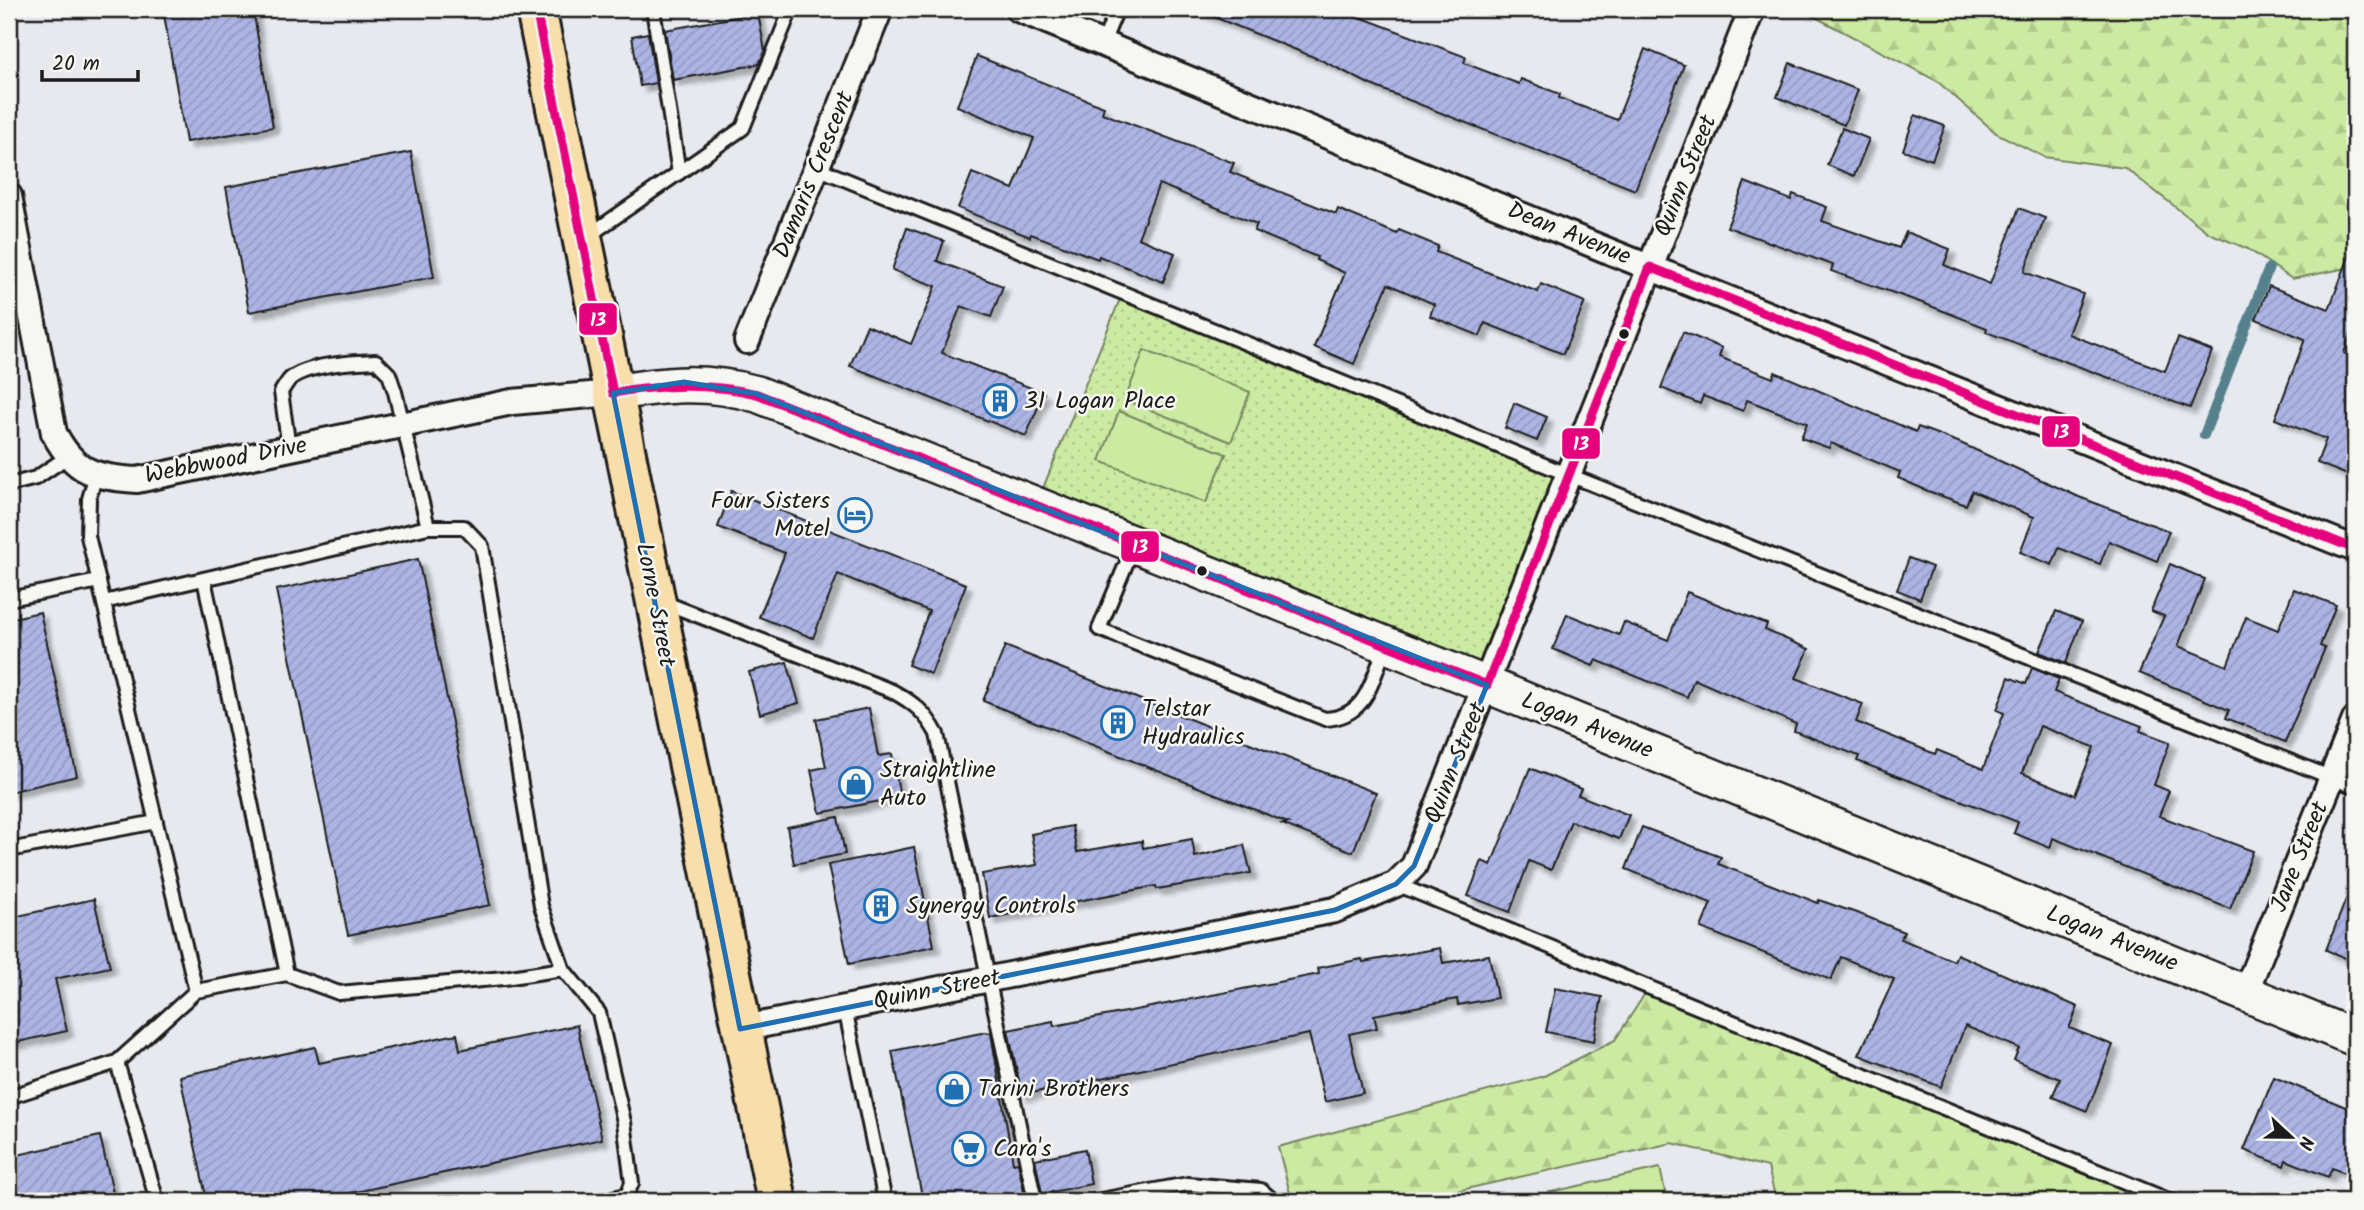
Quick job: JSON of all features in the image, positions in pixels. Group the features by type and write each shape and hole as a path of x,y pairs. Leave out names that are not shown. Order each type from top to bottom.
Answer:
{"main road":[{"name":"Lorne Street","path":"536,9 777,1201"}],"street":[{"name":"Damaris Crescent","path":"747,341 880,9"},
{"name":"Dean Avenue","path":"1018,9 1650,267 2355,549"},
{"name":"Quinn Street","path":"740,1028 1335,909 1396,884 1414,866 1752,9"},
{"path":"9,196 54,433 67,457"},
{"name":"Logan Avenue","path":"613,393 684,383 757,394 1487,685 2355,1038"},
{"name":"Webbwood Drive","path":"67,457 83,470 138,480 512,401 613,393"},
{"name":"Jane Street","path":"2245,993 2355,720"}],"lane":[{"path":"653,9 679,173"},
{"path":"582,240 743,128 791,9"},
{"path":"1103,43 1116,9"},
{"path":"817,168 1569,475 2355,787"},
{"path":"289,448 281,392 290,379 339,364 376,361 389,374 404,424 428,527"},
{"path":"9,485 36,478 67,457"},
{"path":"96,474 89,499 88,536 196,991"},
{"path":"104,602 428,527 464,527 482,546 541,906 563,969 599,1013 624,1122 632,1183 628,1195 598,1201"},
{"path":"1134,544 1099,629 1325,719 1343,718 1356,710 1367,694 1386,645"},
{"path":"204,579 288,974"},
{"path":"9,599 99,581"},
{"path":"654,599 892,691 916,704 927,715 937,734 1035,1201"},
{"path":"9,850 156,822"},
{"path":"1396,884 2171,1201"},
{"path":"9,1097 117,1062 196,991 288,974 339,993 504,978 563,969"},
{"path":"845,1008 885,1201"},
{"path":"117,1062 157,1201"},
{"path":"1095,1201 1188,1184 1261,1190 1273,1201"}],"highlighted area":[{"path":"684,382 757,394 1487,685 1414,866 1396,884 1335,910 740,1029 613,393"}],"green space":[{"path":"1800,9 2355,9 2355,253 2347,268 2292,279 2248,249 2209,233 2125,168 2044,157 1996,133 1937,81"},
{"path":"1122,294 1570,478 1490,683 1037,503"},
{"path":"1144,350 1250,392 1231,442 1125,400"},
{"path":"1119,411 1226,454 1206,503 1100,461"},
{"path":"1648,989 2166,1201 1776,1201 1768,1167 1672,1143 1412,1201 1292,1201 1278,1147 1544,1076 1615,1040"},
{"path":"1660,1168 1667,1201 1510,1201"}],"building":[{"path":"163,9 253,9 273,127 186,142"},
{"path":"1194,9 1339,9 1466,57 1464,63 1519,84 1521,79 1560,94 1559,98 1617,120 1645,49 1684,65 1635,190 1371,85 1321,60"},
{"path":"758,13 765,51 759,64 673,80 665,30"},
{"path":"648,33 656,83 640,86 632,36"},
{"path":"977,56 1104,107 1102,113 1234,163 1230,172 1336,214 1338,209 1397,234 1399,230 1438,246 1436,252 1538,292 1541,284 1585,302 1563,354 1485,323 1480,336 1430,316 1434,304 1388,284 1354,364 1314,347 1345,273 1316,260 1317,257 1254,231 1257,224 1159,184 1138,238 1175,253 1163,282 1099,256 1098,259 1031,234 1030,237 958,208 972,173 1013,189 1034,138 957,106"},
{"path":"1790,63 1858,90 1844,125 1777,97"},
{"path":"1915,115 1945,126 1932,160 1903,150"},
{"path":"1842,128 1869,139 1854,176 1827,165"},
{"path":"411,152 434,277 249,312 226,187"},
{"path":"1745,182 1791,200 1793,194 1827,207 1822,221 1899,248 1906,232 1950,249 1944,265 1990,284 2019,208 2045,218 2024,272 2083,294 2068,334 2165,371 2178,338 2212,351 2190,408 1986,332 1987,328 1831,271 1833,265 1727,227"},
{"path":"907,228 944,241 937,261 1003,286 991,317 961,306 942,353 1044,393 1026,436 850,366 867,325 911,344 936,286 892,270"},
{"path":"2353,246 2355,322 2344,353 2355,358 2355,478 2317,463 2326,439 2275,419 2305,339 2256,319 2269,286 2329,309"},
{"path":"1683,332 1722,348 1719,357 1773,378 1775,372 1916,432 1918,427 1958,442 2079,497 2169,531 2157,561 2109,541 2100,564 2059,548 2052,565 2020,552 2034,517 1972,491 1966,505 1928,491 1898,478 1900,472 1831,443 1829,448 1801,438 1807,423 1747,400 1743,411 1703,396 1700,404 1661,388"},
{"path":"1514,403 1547,417 1537,441 1505,428"},
{"path":"731,491 966,584 931,674 908,665 929,611 838,574 813,638 759,617 785,553 718,527"},
{"path":"1909,558 1932,567 1920,599 1897,590"},
{"path":"418,559 490,905 348,935 276,590"},
{"path":"2170,564 2205,579 2178,646 2227,666 2246,617 2278,630 2294,589 2336,605 2320,646 2325,648 2285,742 2226,718 2229,710 2139,673 2164,616 2151,611"},
{"path":"1687,592 1767,624 1765,630 1809,649 1796,678 1863,704 1856,722 1935,754 1937,750 1983,769 2004,713 1997,710 2009,677 2026,684 2032,668 2059,679 2054,692 2142,726 2140,731 2170,742 2154,785 2169,791 2159,816 2253,851 2230,909 2053,838 2050,848 2014,833 2018,822 1857,761 1859,756 1794,731 1796,724 1694,679 1687,697 1596,660 1593,666 1553,649 1567,614 1619,635 1624,622 1668,640","holes":["2040,726 2094,747 2075,795 2022,773"]},
{"path":"2056,611 2082,621 2066,663 2039,652"},
{"path":"40,612 77,776 9,792 9,619"},
{"name":"Telstar Hydraulics","path":"1005,646 1376,793 1353,852 1282,824 1288,823 983,701"},
{"path":"787,662 799,703 760,714 749,672"},
{"path":"869,708 878,756 892,754 900,797 820,813 811,770 826,767 816,719"},
{"path":"1530,768 1581,789 1578,795 1629,815 1619,839 1571,821 1551,870 1529,861 1510,912 1468,896 1482,861 1491,865"},
{"path":"838,817 845,854 794,864 787,827"},
{"path":"1072,826 1077,852 1142,841 1143,848 1192,839 1195,857 1244,845 1251,873 1157,889 1156,886 990,918 982,874 1037,865 1031,834"},
{"path":"1642,827 1721,857 1718,864 1818,903 1819,900 1865,916 1904,932 1901,939 1954,961 1957,954 2078,1007 2069,1028 2113,1045 2087,1111 2052,1097 2060,1079 2014,1060 2019,1048 1965,1026 1941,1087 1859,1055 1894,979 1841,957 1831,980 1701,928 1711,903 1626,869"},
{"name":"Synergy Controls","path":"914,847 934,946 849,964 828,865"},
{"path":"2355,880 2355,962 2326,950"},
{"path":"94,899 110,967 55,979 67,1031 9,1044 9,918"},
{"path":"1440,948 1443,963 1489,955 1497,998 1458,1005 1457,999 1374,1015 1377,1028 1349,1034 1363,1093 1325,1102 1309,1034 1022,1095 1008,1030 1053,1021 1054,1026 1319,974 1318,968 1362,959 1363,962"},
{"path":"1555,988 1602,997 1594,1041 1546,1032"},
{"path":"577,1025 602,1139 314,1201 207,1201 180,1076 315,1047 319,1063 457,1034 460,1050"},
{"path":"991,1033 1013,1163 1018,1162 1025,1197 1020,1198 1021,1201 923,1201 892,1051"},
{"path":"2274,1077 2355,1111 2355,1177 2332,1168 2328,1177 2286,1160 2284,1166 2244,1150"},
{"path":"100,1136 115,1201 9,1201 9,1157"},
{"path":"1085,1149 1091,1184 1042,1194 1035,1159"}],"waterway":[{"path":"2204,435 2269,268"}],"transit line":[{"name":"13","path":"536,9 613,393 685,386 757,394 1487,685 1650,267 2355,549"}],"place":[{"name":"31 Logan Place","path":"1000,401"},
{"name":"Four Sisters Motel","path":"855,515"},
{"name":"Telstar Hydraulics","path":"1118,723"},
{"name":"Straightline Auto","path":"856,784"},
{"name":"Synergy Controls","path":"881,906"},
{"name":"Tarini Brothers","path":"954,1089"},
{"name":"Cara's","path":"969,1149"}]}
